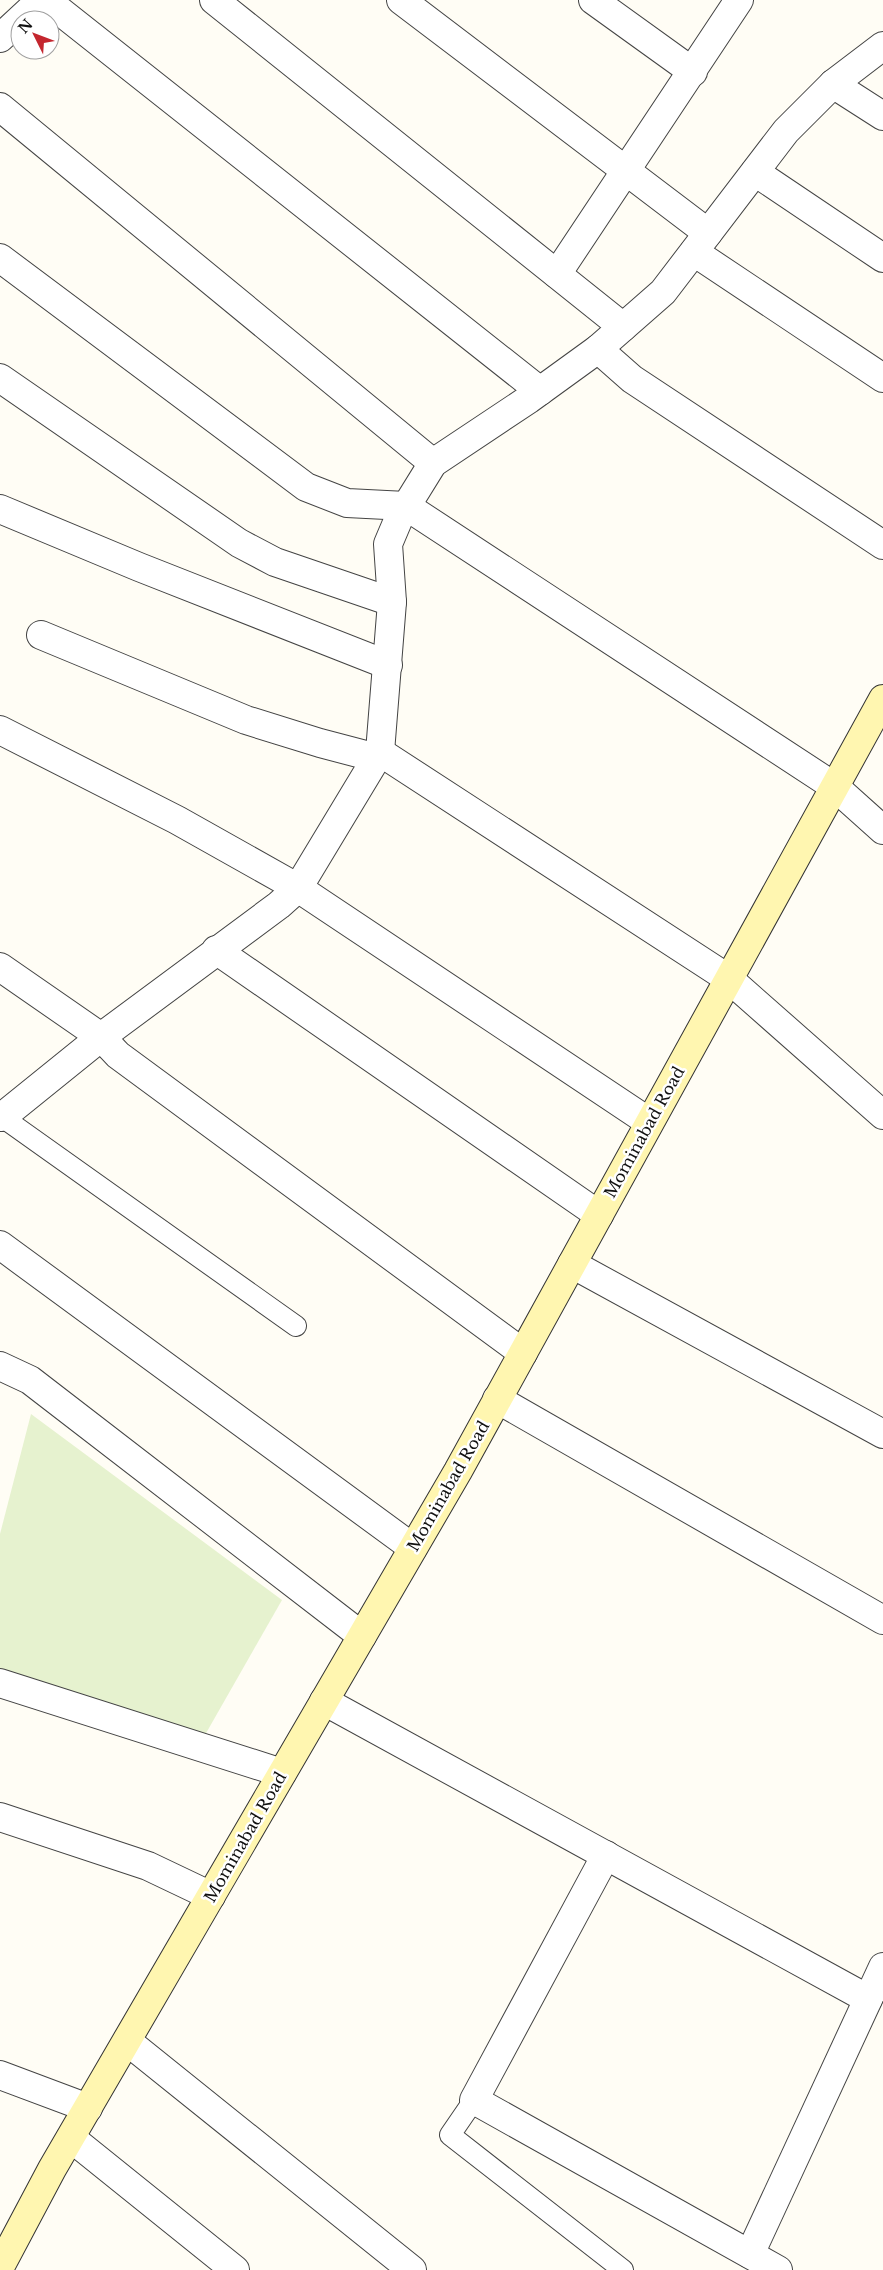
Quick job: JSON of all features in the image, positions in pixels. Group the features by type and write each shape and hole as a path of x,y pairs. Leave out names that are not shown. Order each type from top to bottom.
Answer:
{"main road":[{"name":"Mominabad Road","path":"0,2267 88,2108 413,1548 523,1353 883,699"}],"street":[{"path":"0,38 41,0"},
{"path":"46,0 540,392"},
{"path":"214,0 623,327"},
{"path":"401,0 626,171 701,242 883,378"},
{"path":"593,0 693,72"},
{"path":"557,274 693,72 739,0"},
{"path":"1,1119 101,1037 279,905 298,888 378,755 388,665 392,602 388,544 406,506 433,463 540,392 598,349 662,292 786,131 833,84 883,46"},
{"path":"833,84 883,116"},
{"path":"0,107 433,463"},
{"path":"755,172 883,258"},
{"path":"0,258 306,487 347,503 406,506 834,787 883,830"},
{"path":"598,349 632,379 883,545"},
{"path":"0,378 239,543 275,562 392,602"},
{"path":"0,509 139,567 388,665"},
{"path":"41,636 246,720 320,743 378,755 729,979 883,1114"},
{"path":"0,730 178,820 298,888 650,1122"},
{"path":"216,950 599,1215"},
{"path":"0,967 101,1037 118,1055 523,1353"},
{"path":"0,1245 413,1548"},
{"path":"572,1264 883,1434"},
{"path":"0,1366 30,1380 362,1636"},
{"path":"497,1399 883,1620"},
{"path":"0,1683 282,1773"},
{"path":"324,1701 868,1999"},
{"path":"1,1822 148,1866 211,1896"},
{"path":"606,1855 474,2100 778,2270"},
{"path":"750,2254 883,1967"},
{"path":"127,2041 412,2270"},
{"path":"0,2075 88,2108"},
{"path":"71,2138 235,2270"}],"lane":[{"path":"1,1119 296,1326"},
{"path":"474,2100 450,2135 623,2270"}],"green space":[{"path":"31,1414 282,1600 201,1742 0,1675 0,1534"}]}
